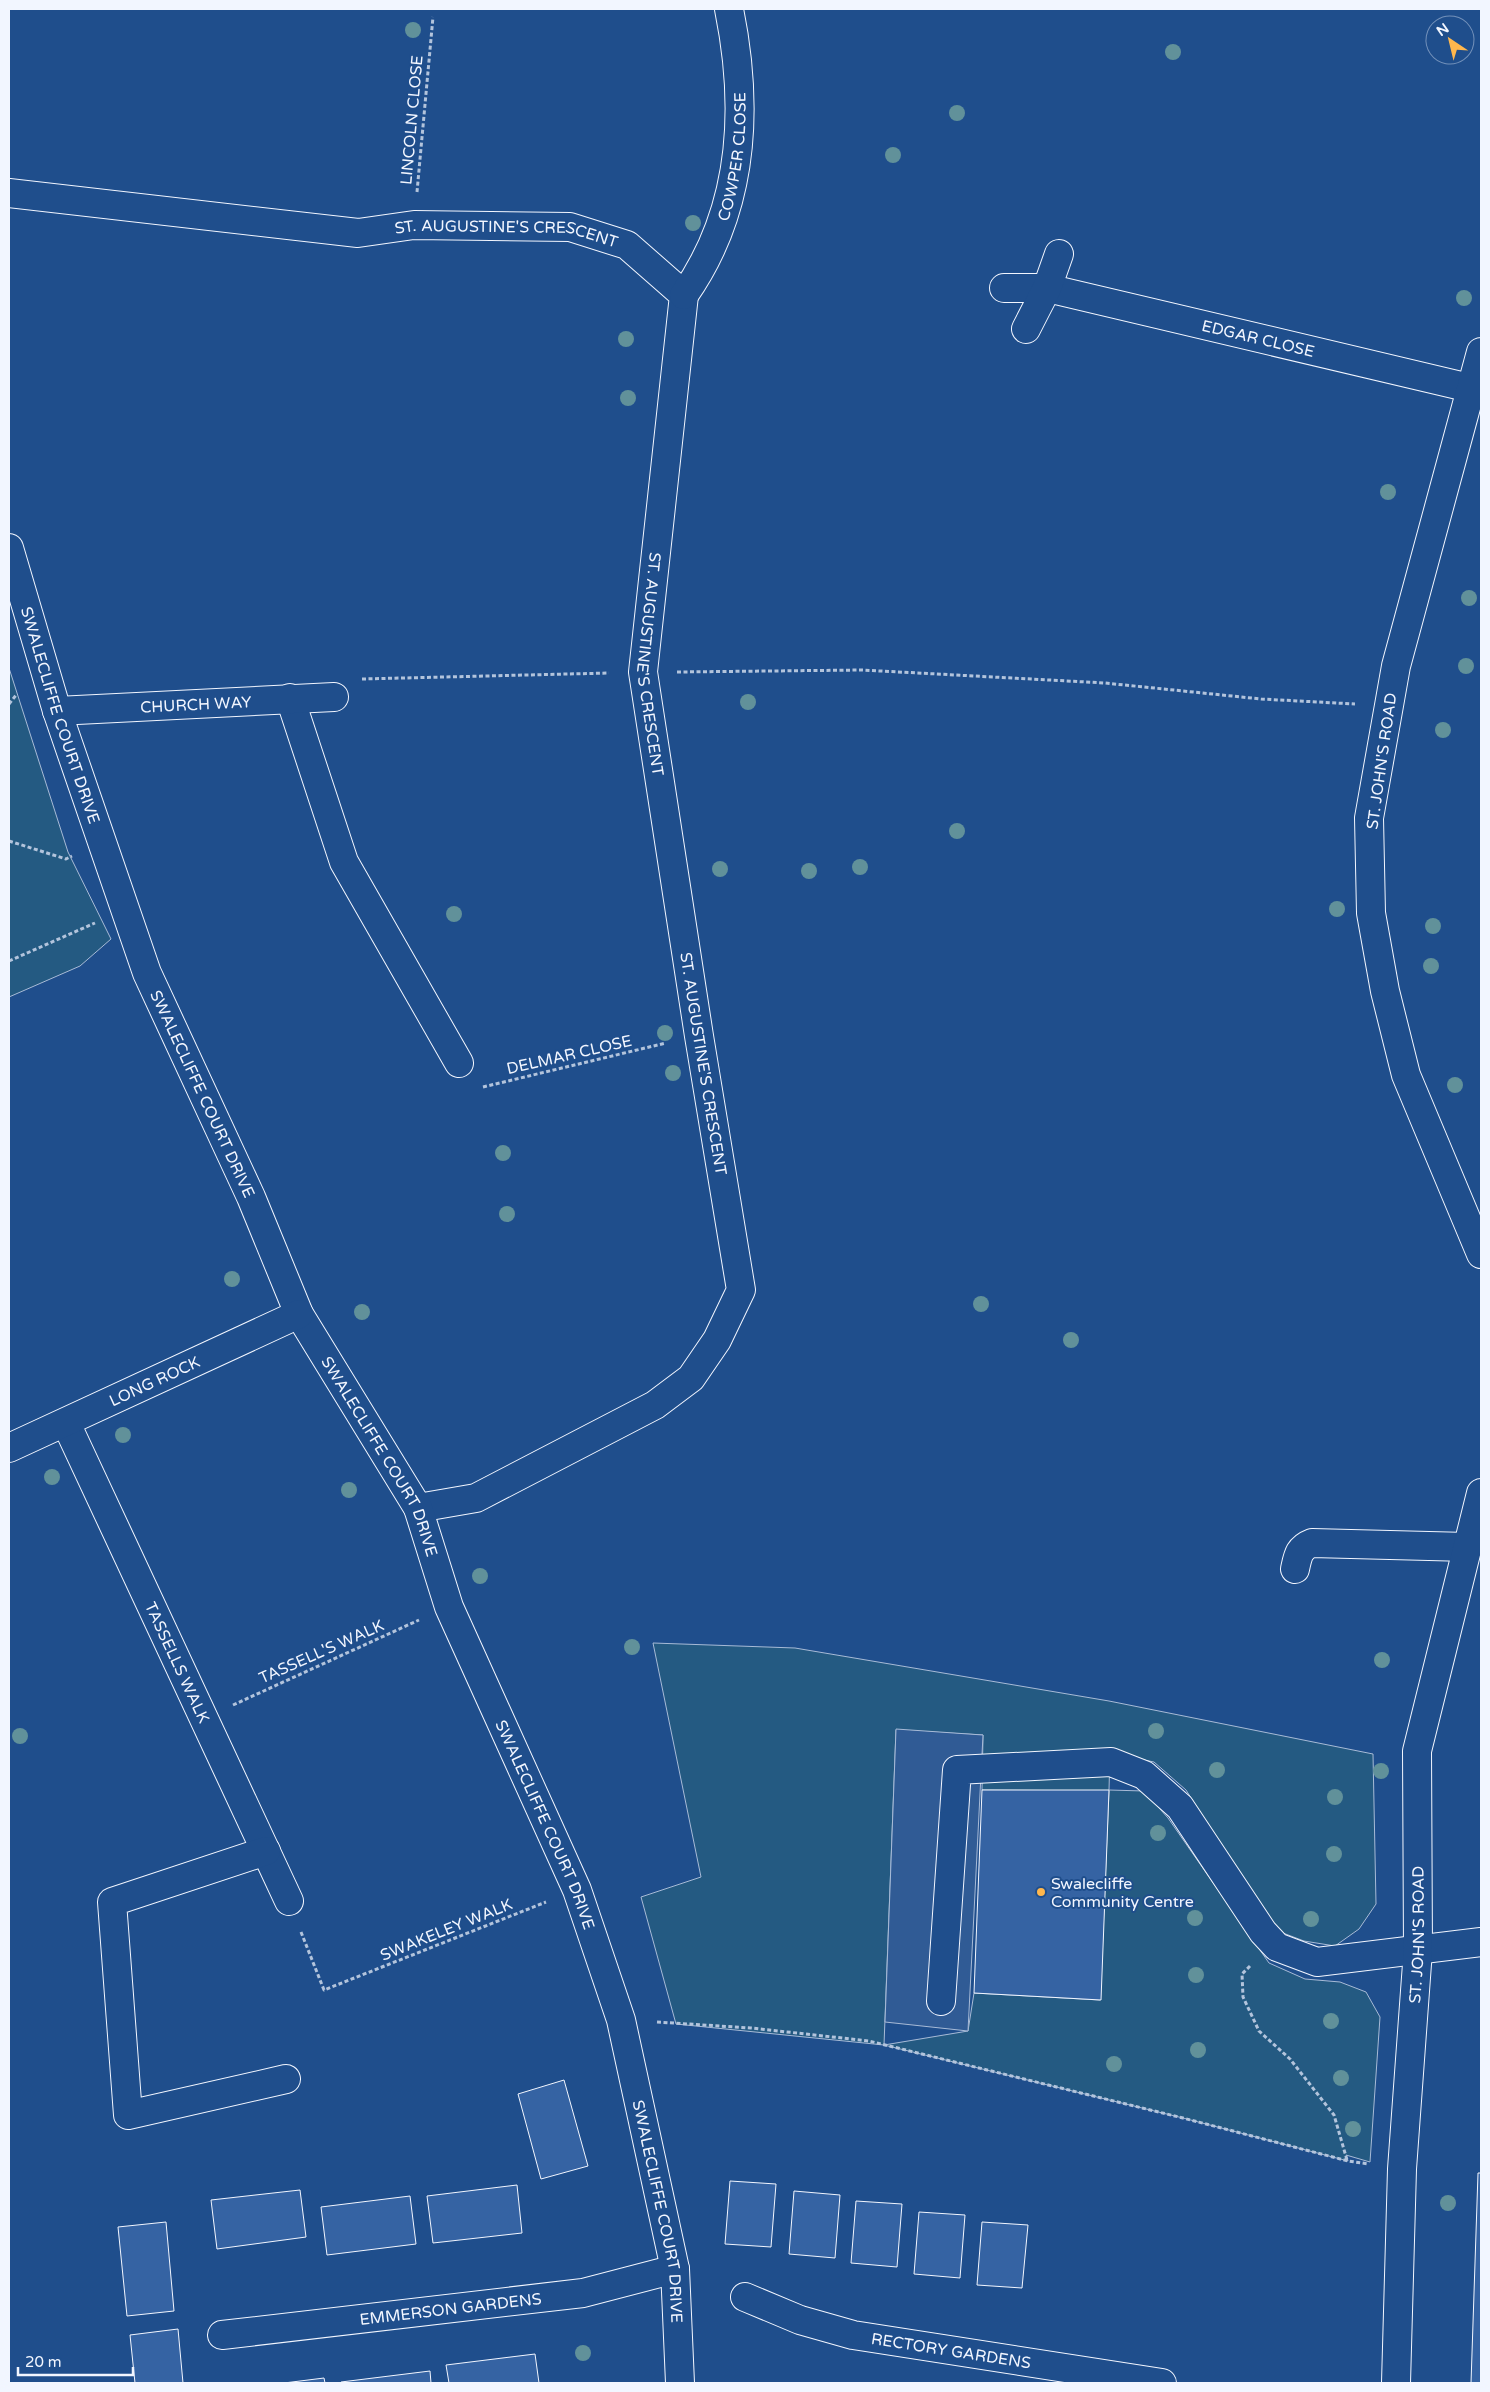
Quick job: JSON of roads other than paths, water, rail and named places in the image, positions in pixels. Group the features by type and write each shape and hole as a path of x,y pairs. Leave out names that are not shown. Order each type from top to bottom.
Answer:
{"street":[{"name":"COWPER CLOSE","path":"684,295 700,272 721,227 734,184 740,134 741,84 737,46 729,9"},
{"name":"ST. AUGUSTINE'S CRESCENT","path":"9,193 358,233 414,226 570,227 627,245 684,295 642,672 741,1290 717,1340 691,1378 655,1405 476,1498 418,1508"},
{"path":"1026,329 1047,288 1059,254"},
{"name":"EDGAR CLOSE","path":"1004,288 1047,288 1470,388"},
{"name":"ST. JOHN'S ROAD","path":"1481,352 1396,666 1369,818 1371,913 1385,991 1406,1075 1481,1254"},
{"name":"SWALECLIFFE COURT DRIVE","path":"9,548 57,711 147,973 251,1197 299,1314 418,1508 449,1606 577,1890 621,2020 675,2269 680,2383"},
{"name":"CHURCH WAY","path":"57,711 334,697"},
{"path":"290,698 344,862 459,1063"},
{"name":"LONG ROCK","path":"9,1448 299,1314"},
{"name":"TASSELLS WALK","path":"66,1423 289,1901"},
{"name":"ST. JOHN'S ROAD","path":"1396,2383 1402,2169 1418,1950 1417,1751 1481,1494"},
{"path":"1295,1568 1298,1555 1303,1546 1312,1543 1468,1547"},
{"path":"940,2000 957,1770 1111,1762 1144,1775 1180,1807 1263,1932 1277,1947 1317,1962 1481,1942"},
{"path":"266,1851 112,1902 128,2115 286,2079"},
{"name":"EMMERSON GARDENS","path":"222,2335 583,2293 675,2269"},
{"name":"RECTORY GARDENS","path":"745,2296 800,2320 853,2335 1031,2373 1162,2383"}],"place":[{"name":"Swalecliffe Community Centre","path":"1041,1892"}]}
